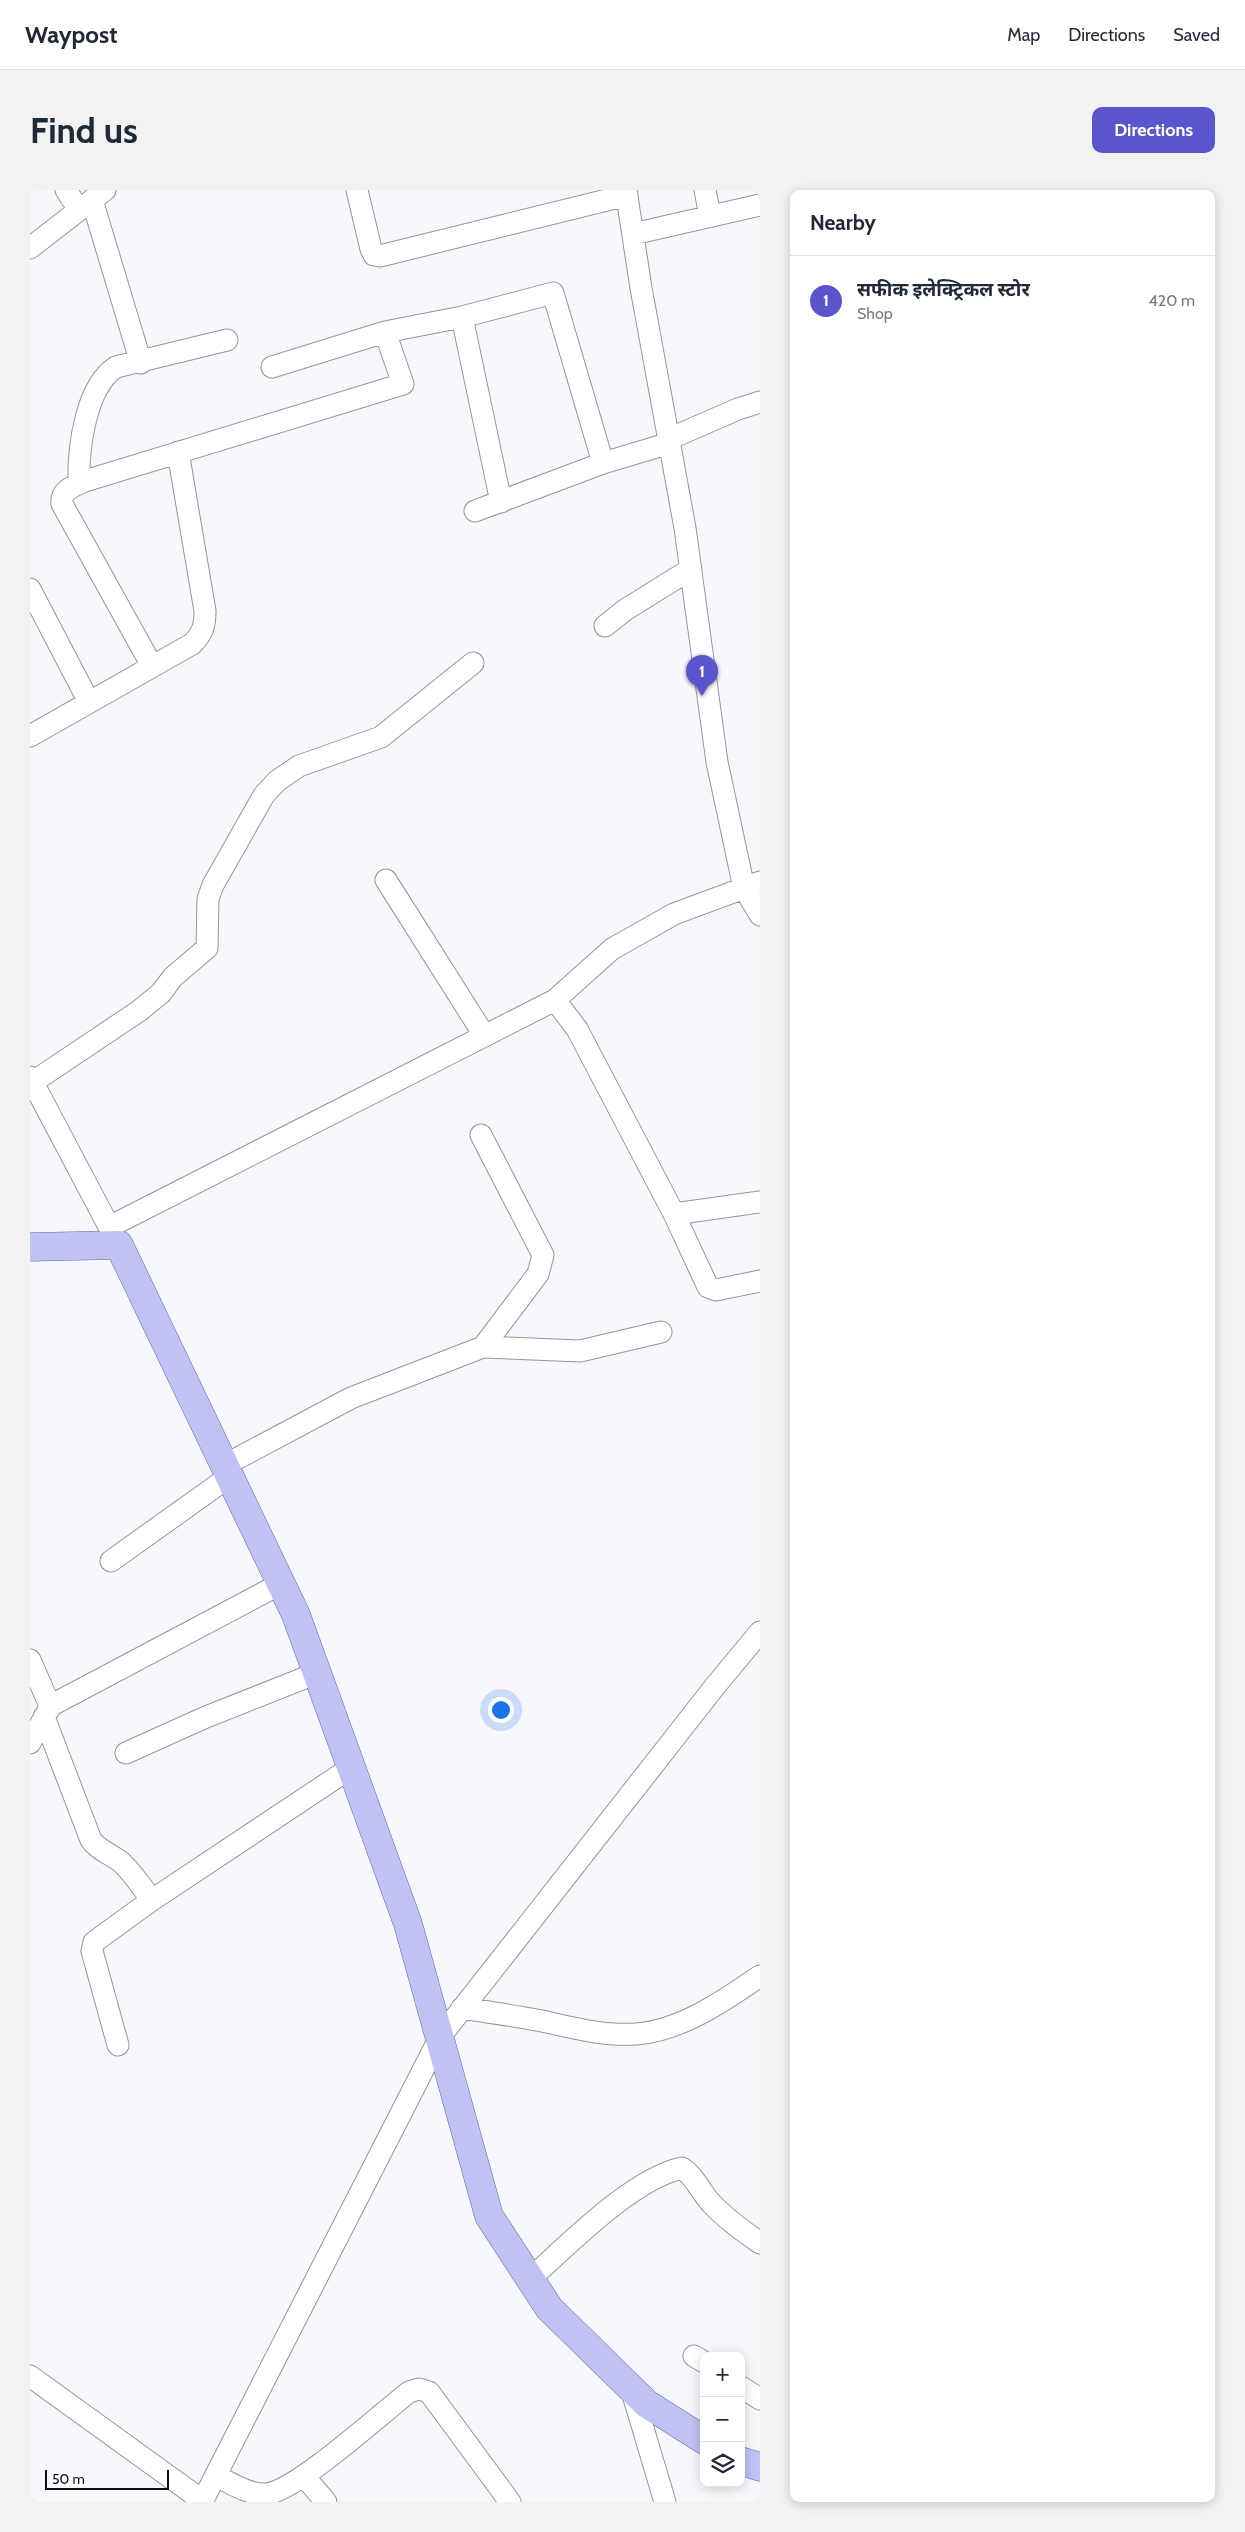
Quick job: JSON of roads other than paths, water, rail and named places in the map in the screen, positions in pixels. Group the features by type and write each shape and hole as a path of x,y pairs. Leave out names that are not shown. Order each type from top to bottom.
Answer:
{"main road":[{"path":"30,1247 114,1236 296,1615 408,1924 489,2216 549,2308 647,2404 700,2437"},
{"path":"745,2462 760,2467"}],"street":[{"path":"66,190 92,200"},
{"path":"356,190 371,249 374,255 380,256 627,192 691,569 717,762 760,915"},
{"path":"705,190 710,216"},
{"path":"30,248 92,200"},
{"path":"92,200 141,363"},
{"path":"633,234 760,205"},
{"path":"272,367 384,332 462,317 553,293 603,463"},
{"path":"462,317 502,502"},
{"path":"152,666 62,504 61,499 65,492 79,483 403,384 384,332"},
{"path":"79,483 80,441 102,379 116,367 141,363 227,340"},
{"path":"475,511 603,463 669,441 738,409 760,402"},
{"path":"30,736 192,644 200,636 205,626 205,611 178,452"},
{"path":"605,626 625,610 691,569"},
{"path":"30,589 89,702"},
{"path":"473,663 380,737 299,766 277,781 264,795 212,885 208,899 207,948 173,977 161,993 139,1011 31,1080 114,1236 484,1035 555,1000 612,949 674,914 752,885"},
{"path":"386,880 484,1035"},
{"path":"555,1000 577,1029 674,1214 708,1286 716,1290 760,1281"},
{"path":"480,1135 543,1255 538,1274 483,1347"},
{"path":"674,1214 760,1202"},
{"path":"111,1561 227,1471 351,1398 483,1347 580,1351 661,1332"},
{"path":"30,1743 47,1712 282,1583"},
{"path":"30,2376 203,2502 440,2037 716,1685 760,1632"},
{"path":"30,1660 91,1840 105,1854 124,1864 152,1900"},
{"path":"126,1753 206,1717 318,1673"},
{"path":"118,2045 92,1946 152,1900 352,1768"},
{"path":"462,2008 510,2014 602,2034 638,2034 674,2024 714,2007 760,1976"},
{"path":"530,2279 574,2239 633,2191 671,2171 682,2168 688,2172 710,2203 760,2243"},
{"path":"631,2388 666,2502"},
{"path":"216,2476 243,2489 267,2494 282,2490 304,2476 409,2392 419,2389 429,2392 510,2502"},
{"path":"745,2390 760,2399"},
{"path":"304,2476 326,2502"}],"place":[{"name":"सफीक इलेक्ट्रिकल स्टोर","path":"702,696"}]}
